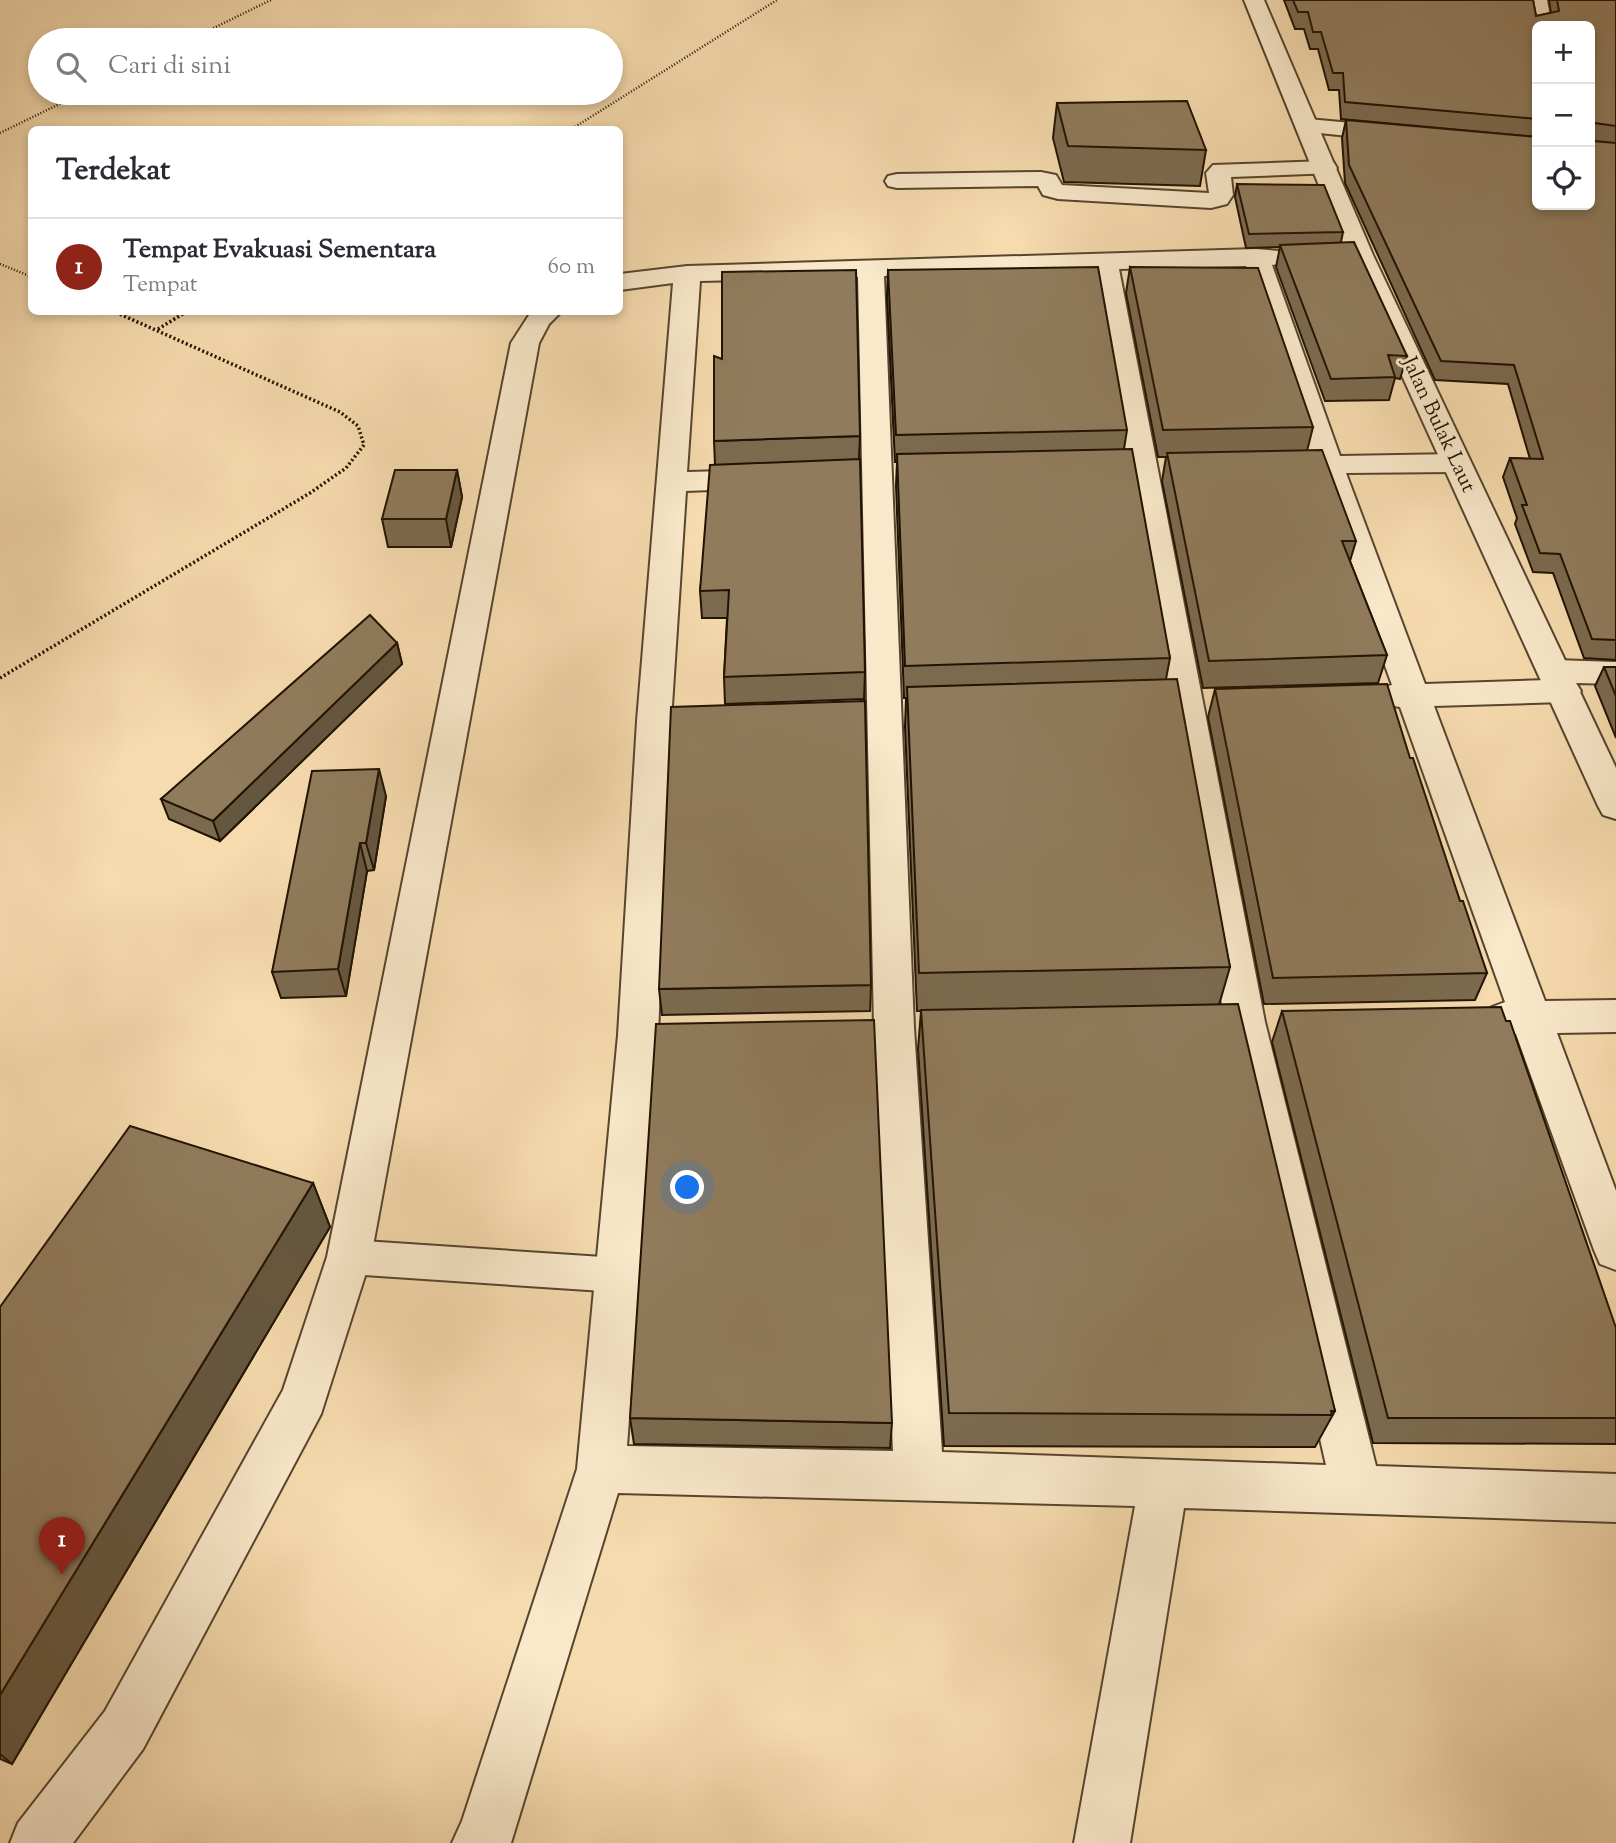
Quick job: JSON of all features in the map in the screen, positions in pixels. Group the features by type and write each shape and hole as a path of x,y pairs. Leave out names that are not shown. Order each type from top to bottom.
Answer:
{"street":[{"name":"Jalan Bulak Laut","path":"1254,0 1325,168 1347,256 1455,463 1616,806"},
{"path":"1538,0 1540,21"},
{"path":"1308,126 1416,135"},
{"path":"897,181 1041,179 1047,180 1052,190 1058,192 1211,201 1221,195 1218,173 1222,170 1325,168"},
{"path":"623,282 687,274 1308,256"},
{"path":"1256,257 1328,464 1415,695 1616,1250"},
{"path":"1104,261 1245,1022 1357,1490"},
{"path":"871,268 894,1028 919,1475"},
{"path":"486,1841 601,1469 668,721 673,482 687,274"},
{"path":"38,1843 124,1730 304,1398 349,1257 526,343 538,318 543,315"},
{"path":"1275,466 1455,463"},
{"path":"673,482 796,477"},
{"path":"1361,697 1415,695 1616,673"},
{"path":"1463,1018 1616,1016"},
{"path":"1205,1023 1286,1021"},
{"path":"854,1029 935,1027"},
{"path":"638,1035 679,1034"},
{"path":"601,1469 1164,1482 1616,1498"},
{"path":"1102,1843 1164,1482"}],"lane":[{"path":"349,1257 618,1275"}],"path":[{"path":"214,28 271,0"},
{"path":"623,97 777,0"},
{"path":"0,133 57,105"},
{"path":"576,126 610,105"},
{"path":"0,264 28,275"},
{"path":"0,678 310,493 346,468 364,445 358,426 340,412 123,315"},
{"path":"158,329 182,315"}],"building":[{"path":"1293,0 1533,0 1536,16 1559,11 1557,0 1616,0 1616,126 1595,123 1595,21 1532,21 1532,119 1345,102 1343,73 1333,73 1321,32 1313,32 1308,12 1298,12"},
{"path":"1187,101 1206,150 1068,146 1057,103"},
{"path":"1346,120 1532,137 1532,210 1595,210 1595,141 1616,143 1616,640 1592,639 1560,554 1540,553 1522,505 1527,505 1510,458 1543,459 1514,365 1441,361 1349,165"},
{"path":"1237,184 1324,185 1343,232 1249,234"},
{"path":"1354,242 1407,356 1388,355 1395,377 1331,379 1280,245"},
{"path":"1098,267 1127,430 896,435 888,270"},
{"path":"1130,267 1258,268 1313,427 1163,430"},
{"path":"856,270 860,436 714,441 714,356 722,359 722,272"},
{"path":"1132,449 1170,658 905,666 897,454"},
{"path":"1322,450 1356,541 1342,541 1387,655 1209,661 1167,453"},
{"path":"860,459 865,672 724,677 729,590 700,591 710,465"},
{"path":"395,470 457,470 446,519 382,519"},
{"path":"370,615 397,643 213,821 161,799"},
{"path":"1604,667 1616,667 1616,696"},
{"path":"1177,679 1230,967 919,973 907,687"},
{"path":"1387,684 1410,758 1413,758 1487,973 1273,978 1215,689"},
{"path":"865,701 871,985 659,989 671,707"},
{"path":"379,769 366,843 360,843 338,969 272,972 312,771"},
{"path":"1238,1004 1335,1411 1331,1411 1332,1415 949,1413 921,1010"},
{"path":"1501,1007 1506,1021 1510,1021 1616,1328 1616,1418 1388,1418 1282,1011"},
{"path":"874,1020 892,1423 630,1418 656,1024"},
{"path":"130,1126 313,1183 0,1695 0,1307"}],"place":[{"name":"Tempat Evakuasi Sementara","path":"62,1575"}]}
